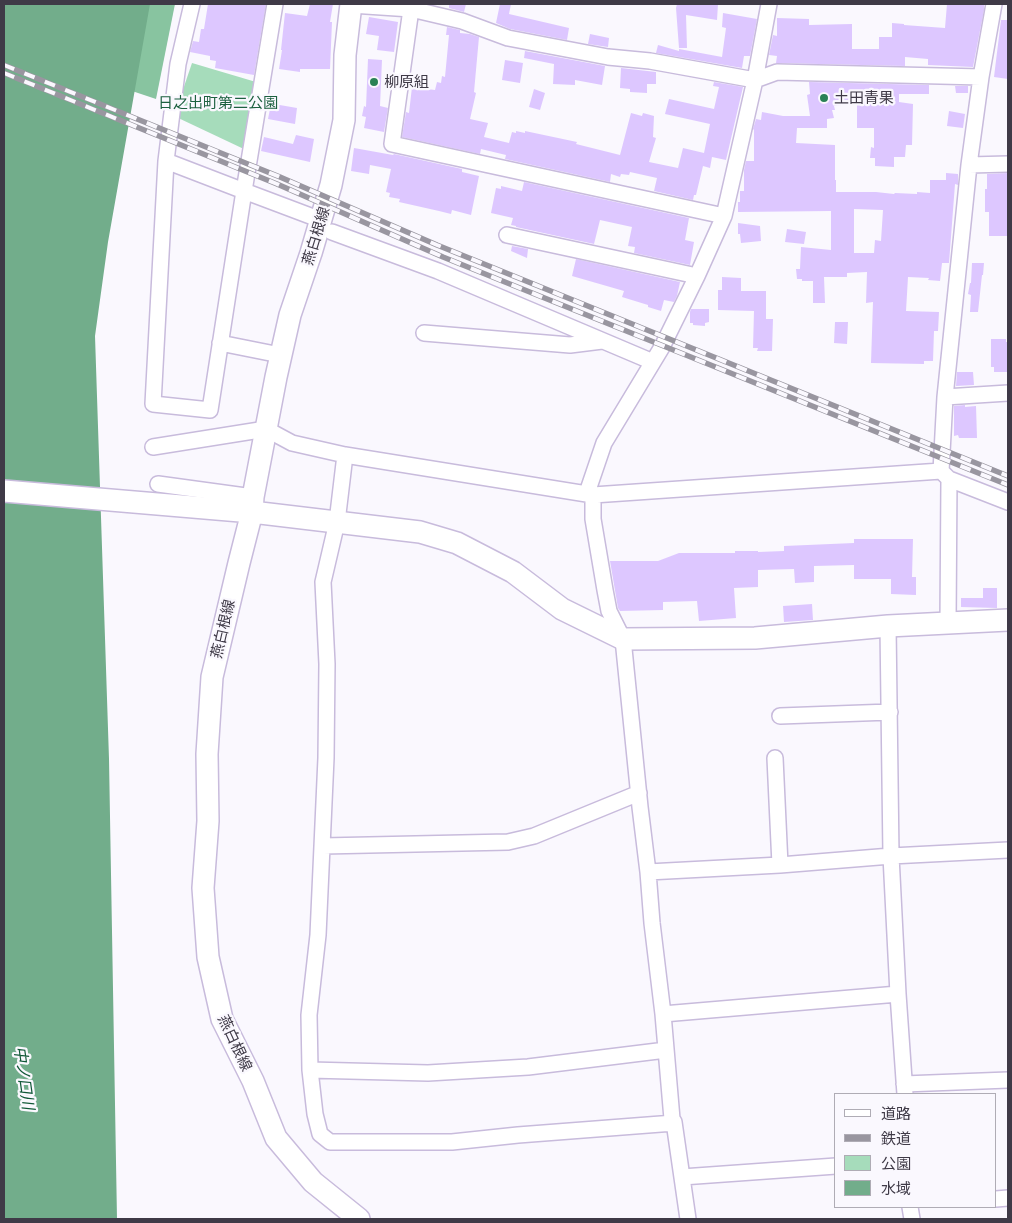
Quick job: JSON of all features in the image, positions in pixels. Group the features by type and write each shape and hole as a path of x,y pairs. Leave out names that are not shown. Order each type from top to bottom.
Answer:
{"main road":[{"name":"燕白根線","path":"351,4 345,55 344,120 331,184 326,226 311,253 290,315 280,355 252,505 212,677 207,754 208,820 203,888 208,957 222,1019 253,1081 276,1138 312,1182 359,1219"},
{"path":"4,490 158,494 252,505 337,522 420,532 456,543 513,572 562,609 623,639 755,638 888,626 1008,620"}],"street":[{"path":"192,4 178,64 166,161 153,404 210,410 275,4"},
{"path":"351,4 411,9 462,21 508,38 608,57 650,61 755,80 777,72 981,77"},
{"path":"688,1219 672,1119 663,1014 623,639 609,611 604,590 590,494 604,443 662,347 724,216 755,80 769,4"},
{"path":"948,623 945,397 969,165 981,77 994,4"},
{"path":"411,9 392,144 724,216"},
{"path":"166,161 438,271 653,362"},
{"path":"969,165 1008,164"},
{"path":"507,235 697,276"},
{"path":"424,333 570,345 604,341"},
{"path":"220,343 280,355"},
{"path":"945,397 1008,394"},
{"path":"153,447 266,429 292,443 345,455 590,494 945,475 1008,502"},
{"path":"345,455 337,522 322,582 327,664 326,758 318,935 309,1016 310,1070 315,1114 320,1134 330,1142 452,1142 674,1123"},
{"path":"888,626 891,856 904,1089 1008,1080"},
{"path":"780,716 890,712"},
{"path":"775,758 780,865"},
{"path":"322,846 508,842 534,836 638,793"},
{"path":"648,872 1008,850"},
{"path":"663,1014 898,994"},
{"path":"310,1070 428,1073 528,1067 666,1050"},
{"path":"682,1177 834,1166"}],"green space":[{"name":"日之出町第二公園","path":"192,63 256,82 246,150 174,116"}],"shaded area":[{"path":"140,4 175,4 156,99 126,89"}],"water":[{"name":"中ノ口川","path":"4,4 150,4 108,242 95,336 109,759 117,1219 4,1219"}],"building":[{"path":"208,4 266,4 254,75 215,68 216,61 210,60 210,56 190,52 193,41 199,42 201,29 204,29"},
{"path":"310,4 333,4 330,22 332,22 330,69 300,69 300,72 279,69 285,13 307,16"},
{"path":"449,4 466,4 464,12 449,8"},
{"path":"500,4 511,4 509,14 569,28 567,40 510,29 496,23"},
{"path":"677,4 718,4 717,20 686,15 687,48 679,48"},
{"path":"947,4 984,4 973,67 928,65 928,59 905,57 905,66 776,63 777,56 769,55 773,35 777,36 777,18 809,19 809,25 852,24 852,49 879,49 879,37 892,37 892,23 945,28"},
{"path":"723,13 757,19 750,56 744,56 742,68 656,53 658,45 679,51 679,49 722,57 726,28 722,27"},
{"path":"369,17 398,22 394,52 377,50 379,36 366,34"},
{"path":"1001,20 1008,20 1008,79 994,77"},
{"path":"447,27 460,30 460,33 479,37 474,92 476,93 470,119 488,123 484,137 509,143 512,132 525,133 525,131 577,142 576,144 620,155 631,113 642,116 643,113 654,116 653,137 656,138 649,162 678,168 683,148 704,153 710,124 665,114 669,99 714,109 719,87 713,86 714,82 743,87 726,160 712,157 710,168 703,166 693,200 654,191 657,178 630,172 629,175 621,174 620,177 611,174 610,182 505,159 506,155 481,149 480,154 402,137 406,112 409,113 412,87 435,90 437,82 441,83 442,76 445,77 449,35 446,35"},
{"path":"590,34 609,38 608,47 588,44"},
{"path":"525,51 605,66 602,85 575,80 575,85 553,84 554,64 524,58"},
{"path":"368,59 382,60 380,106 388,108 384,132 364,128 366,117 362,116 364,106 366,107"},
{"path":"505,60 523,63 520,83 502,80"},
{"path":"621,68 656,72 656,84 647,84 647,93 630,92 630,89 620,88"},
{"path":"809,82 929,85 929,94 899,94 899,102 913,104 912,145 906,145 905,157 894,157 894,167 875,166 875,158 870,158 871,147 874,148 874,128 857,128 857,103 834,106 835,110 832,110 834,118 827,119 827,128 797,128 796,143 835,145 836,192 930,193 930,180 946,180 946,173 958,174 958,185 955,184 949,263 942,263 940,281 928,280 929,278 908,277 906,311 939,312 938,331 934,331 933,361 924,361 924,364 871,363 873,302 866,303 867,272 847,273 847,277 824,277 825,303 813,303 813,281 797,279 796,269 800,269 801,247 831,250 831,211 738,212 740,191 744,191 746,161 754,161 753,129 756,119 761,120 762,112 783,116 810,116 807,95 810,94","holes":["854,209 883,210 881,241 875,240 874,253 854,253"]},
{"path":"955,86 968,86 968,93 956,93"},
{"path":"534,89 545,93 540,110 529,107"},
{"path":"274,104 297,108 295,124 268,119 270,109 274,109"},
{"path":"949,111 965,114 963,128 947,126"},
{"path":"296,135 314,139 310,162 261,151 264,137 293,144"},
{"path":"354,148 394,154 462,169 462,172 479,176 471,215 452,210 451,214 399,202 400,199 389,197 390,193 386,192 391,169 370,165 369,174 351,171"},
{"path":"1008,173 1008,236 989,236 989,212 985,212 987,174"},
{"path":"524,182 689,218 685,240 694,242 690,265 634,253 635,247 628,246 632,227 600,220 594,244 516,227 511,225 513,218 491,213 496,188 501,189 501,186 522,191"},
{"path":"738,223 760,226 761,241 741,243 740,234 738,234"},
{"path":"787,229 806,232 804,244 785,242"},
{"path":"512,246 528,249 527,258 511,251"},
{"path":"576,259 680,282 677,296 674,302 664,300 661,311 648,307 648,305 622,297 624,291 572,276"},
{"path":"972,263 984,263 978,312 970,312 971,295 968,294 971,283"},
{"path":"722,277 741,278 741,291 766,291 766,319 773,319 772,351 757,351 758,348 753,348 754,311 718,310 718,290 722,290"},
{"path":"691,309 709,309 709,322 705,323 705,326 690,323"},
{"path":"835,322 848,322 847,344 834,343"},
{"path":"991,339 1006,339 1006,342 1008,342 1008,372 994,372 994,367 991,367"},
{"path":"957,372 973,372 974,385 956,386"},
{"path":"965,405 965,407 976,406 977,438 959,438 958,435 954,436 954,406"},
{"path":"854,539 913,539 912,577 916,577 916,595 891,594 891,579 854,579 854,565 814,566 814,582 795,583 794,569 758,570 758,587 734,588 736,618 699,621 697,601 663,602 663,610 620,611 618,608 610,561 658,561 679,553 784,551 784,546 854,543"},
{"path":"983,588 997,588 997,608 961,607 961,598 983,598"},
{"path":"812,604 813,620 784,622 783,606"}],"railway":[{"path":"4,65 280,177 437,245 1008,476"},
{"path":"4,73 277,184 443,257 1008,485"}],"place":[{"name":"柳原組","path":"374,82"},
{"name":"土田青果","path":"824,98"}]}
